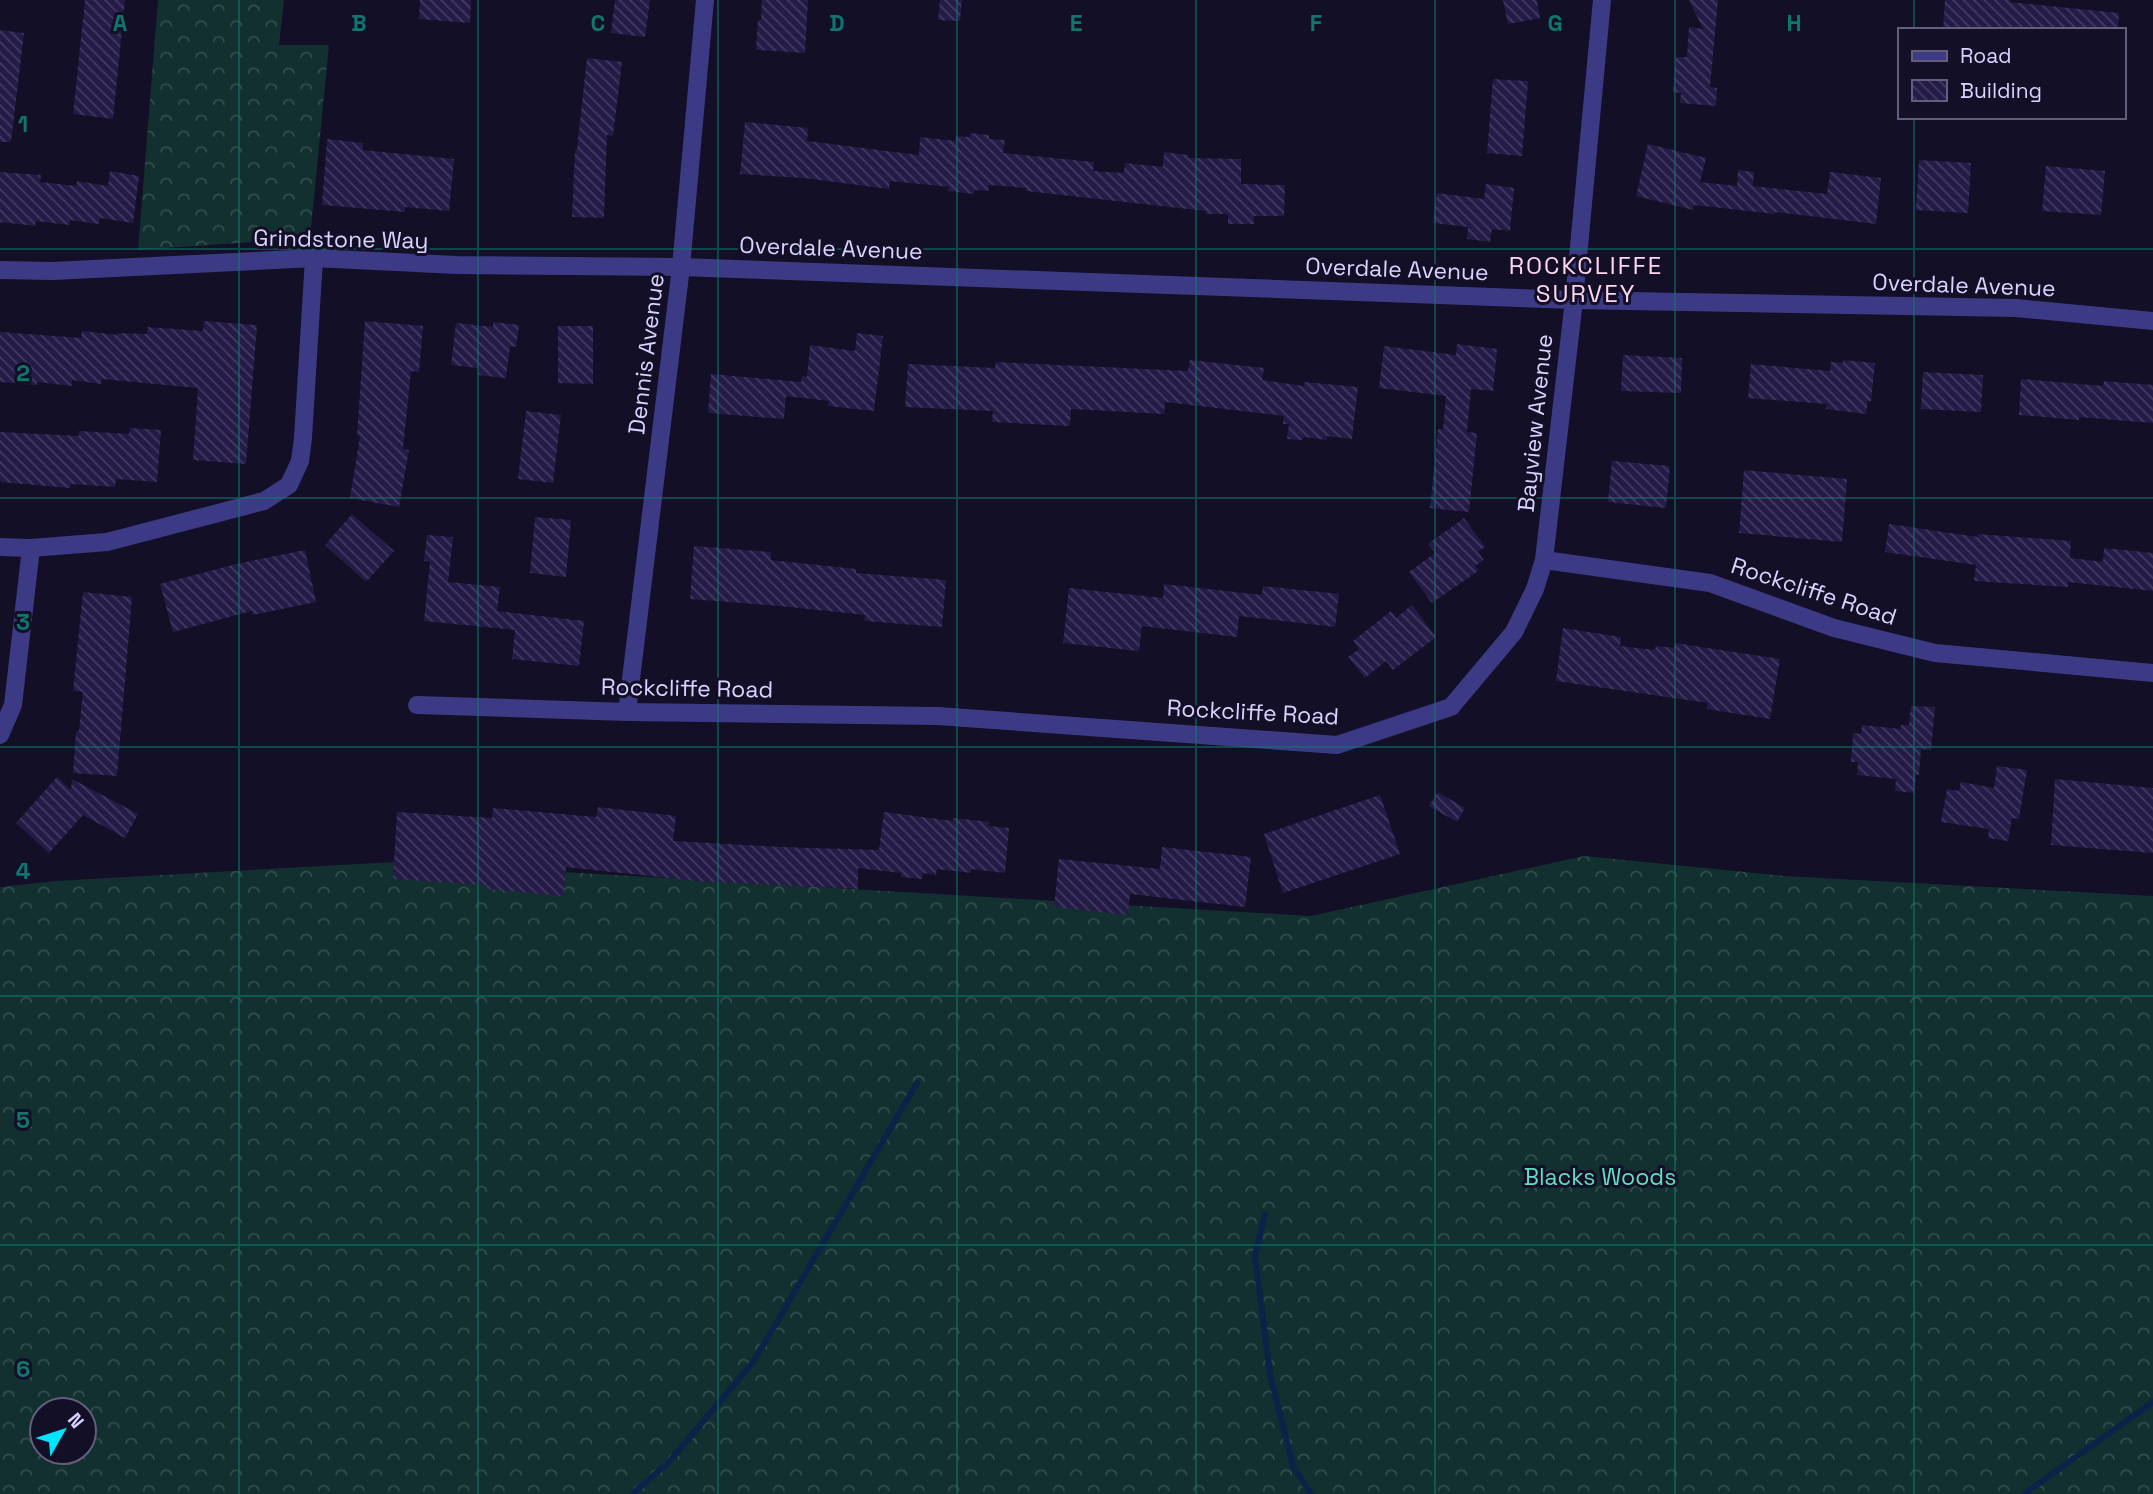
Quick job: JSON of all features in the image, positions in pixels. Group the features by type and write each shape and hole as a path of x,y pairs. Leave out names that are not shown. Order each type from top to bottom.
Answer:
{"street":[{"name":"Dennis Avenue","path":"626,712 681,267 705,0"},
{"name":"Bayview Avenue","path":"1544,560 1574,300 1602,0"},
{"name":"Grindstone Way","path":"0,270 53,271 314,258 457,265 681,267"},
{"path":"0,547 31,548 107,542 264,501 289,485 300,461 314,258"},
{"name":"Overdale Avenue","path":"681,267 1574,300 2016,308 2153,321"},
{"path":"0,735 13,705 31,548"},
{"name":"Rockcliffe Road","path":"417,705 626,712 938,716 1337,745 1451,707 1514,632 1535,589 1544,560 1710,583 1833,628 1935,653 2153,673"}],"green space":[{"path":"158,0 284,0 279,45 329,45 310,238 138,250"},
{"name":"Blacks Woods","path":"1584,856 1785,876 2153,896 2153,1494 0,1494 0,887 56,881 394,862 1311,916"}],"building":[{"path":"85,0 125,0 113,119 73,114"},
{"path":"420,0 471,0 470,23 419,19"},
{"path":"615,0 650,0 645,37 611,33"},
{"path":"762,0 808,0 805,53 756,50"},
{"path":"940,0 962,0 960,21 938,20"},
{"path":"1503,0 1537,0 1540,18 1508,24"},
{"path":"1689,0 1718,0 1710,87 1717,88 1716,106 1680,103 1681,93 1673,92 1676,57 1687,57 1689,27 1703,29"},
{"path":"1945,0 2010,0 2119,13 2118,28 1943,28"},
{"path":"0,30 24,33 11,142 0,142"},
{"path":"587,58 622,62 613,136 607,135 604,218 572,217 575,149"},
{"path":"1493,79 1528,81 1522,156 1487,153"},
{"path":"745,122 808,128 807,141 919,155 920,137 955,141 956,136 970,137 970,133 989,135 989,139 1005,140 1003,153 1094,162 1093,171 1124,173 1125,163 1163,167 1164,152 1188,155 1188,158 1241,159 1241,184 1285,185 1284,216 1254,216 1254,224 1228,224 1228,214 1206,214 1206,211 1026,191 1026,188 989,185 988,191 975,190 974,194 948,191 949,187 890,181 889,189 804,178 740,174"},
{"path":"327,139 363,143 363,150 454,159 449,211 405,207 405,212 322,205"},
{"path":"1648,144 1706,158 1700,182 1737,186 1738,170 1754,172 1753,186 1827,194 1830,172 1881,178 1876,224 1694,205 1693,210 1636,196"},
{"path":"1919,160 1971,163 1968,213 1916,210"},
{"path":"2046,166 2105,171 2101,215 2042,211"},
{"path":"110,171 139,176 133,223 100,218 99,224 70,220 69,225 36,221 35,226 0,222 0,172 41,175 40,182 76,186 77,181 108,186"},
{"path":"1486,184 1514,188 1510,231 1492,229 1490,242 1467,239 1468,227 1433,223 1437,193 1484,199"},
{"path":"204,321 257,325 246,464 193,460 198,388 102,379 101,384 72,380 72,386 0,382 0,332 81,338 82,331 117,335 147,334 147,327 203,331"},
{"path":"365,321 423,326 419,372 411,371 403,449 409,450 399,507 350,498 360,436 357,436"},
{"path":"493,322 519,325 516,347 510,346 506,378 478,375 479,368 451,365 456,323 493,327"},
{"path":"558,326 593,326 593,384 558,383"},
{"path":"857,333 883,336 874,411 828,406 829,401 786,396 784,419 708,413 711,374 801,382 802,376 807,377 810,345 855,351"},
{"path":"1457,344 1497,349 1493,391 1471,389 1467,432 1477,433 1469,512 1430,508 1438,429 1443,429 1446,396 1379,388 1384,346 1456,355"},
{"path":"1623,355 1682,358 1681,393 1621,391"},
{"path":"1190,360 1264,368 1262,380 1304,386 1304,382 1358,387 1352,439 1327,436 1327,440 1304,437 1302,440 1287,439 1289,424 1283,424 1284,416 1165,402 1164,414 1071,409 1070,426 992,422 993,411 905,407 908,364 995,368 996,362 1188,371"},
{"path":"1843,360 1875,363 1871,401 1868,401 1866,414 1826,409 1827,404 1748,398 1751,364 1830,371 1831,362 1843,363"},
{"path":"1923,372 1983,375 1981,412 1921,409"},
{"path":"2021,379 2103,386 2104,381 2153,385 2153,423 2019,415"},
{"path":"526,411 561,415 553,483 518,479"},
{"path":"130,428 161,430 157,482 116,479 115,487 71,484 70,488 0,482 0,432 79,436 79,431 129,434"},
{"path":"1612,461 1670,466 1666,508 1608,502"},
{"path":"1744,470 1847,479 1842,542 1739,533"},
{"path":"352,514 394,551 366,582 325,545"},
{"path":"535,517 571,520 566,577 530,573"},
{"path":"1464,518 1485,547 1478,552 1484,560 1475,566 1478,571 1432,603 1409,572 1435,553 1428,544"},
{"path":"1889,524 1978,537 1978,534 2071,541 2070,558 2103,562 2104,548 2153,553 2153,591 2068,582 2068,587 1974,581 1976,565 1885,552"},
{"path":"427,535 453,537 448,582 500,587 497,611 584,621 579,666 512,659 515,630 424,621 430,562 424,561"},
{"path":"694,546 771,552 771,560 856,569 856,573 946,580 942,627 864,621 865,615 690,599"},
{"path":"305,550 316,602 253,615 252,611 173,632 160,584 236,564"},
{"path":"1164,584 1262,595 1263,586 1339,594 1335,627 1239,616 1237,637 1142,626 1139,651 1063,643 1069,588 1163,598"},
{"path":"83,592 132,597 117,776 73,773 76,731 79,731 83,692 73,691"},
{"path":"1412,605 1436,637 1393,670 1386,661 1365,678 1348,657 1359,649 1353,641 1391,611 1396,618"},
{"path":"1563,628 1621,637 1620,646 1655,650 1656,646 1674,648 1675,643 1780,659 1770,719 1707,709 1708,703 1556,681"},
{"path":"1911,706 1935,707 1931,750 1921,749 1919,775 1916,775 1914,793 1895,791 1896,779 1857,775 1858,762 1851,762 1853,733 1861,734 1862,725 1900,729 1901,725 1909,725"},
{"path":"1997,766 2027,770 2019,819 2012,818 2008,841 1988,838 1989,829 1941,822 1947,789 1959,791 1961,782 1994,788"},
{"path":"57,777 71,790 72,779 138,814 125,838 83,815 49,853 16,823"},
{"path":"2055,779 2153,788 2153,853 2051,845"},
{"path":"1437,792 1465,808 1457,822 1429,806"},
{"path":"1380,795 1400,854 1283,893 1264,834"},
{"path":"598,807 676,816 673,841 781,847 879,850 884,812 953,821 953,818 989,822 988,826 1009,828 1005,873 937,869 936,875 923,873 922,879 901,877 901,873 858,868 858,889 697,881 566,867 564,896 486,889 487,885 393,879 397,812 492,818 493,808 596,817"},
{"path":"1162,847 1251,857 1245,907 1130,894 1128,915 1054,907 1059,859 1160,869"}],"waterway":[{"path":"632,1494 669,1462 754,1361 917,1083"},
{"path":"1265,1214 1255,1256 1270,1374 1293,1466 1311,1494"},
{"path":"2024,1494 2153,1402"}],"district":[{"name":"ROCKCLIFFE SURVEY","path":"1586,279"}]}
